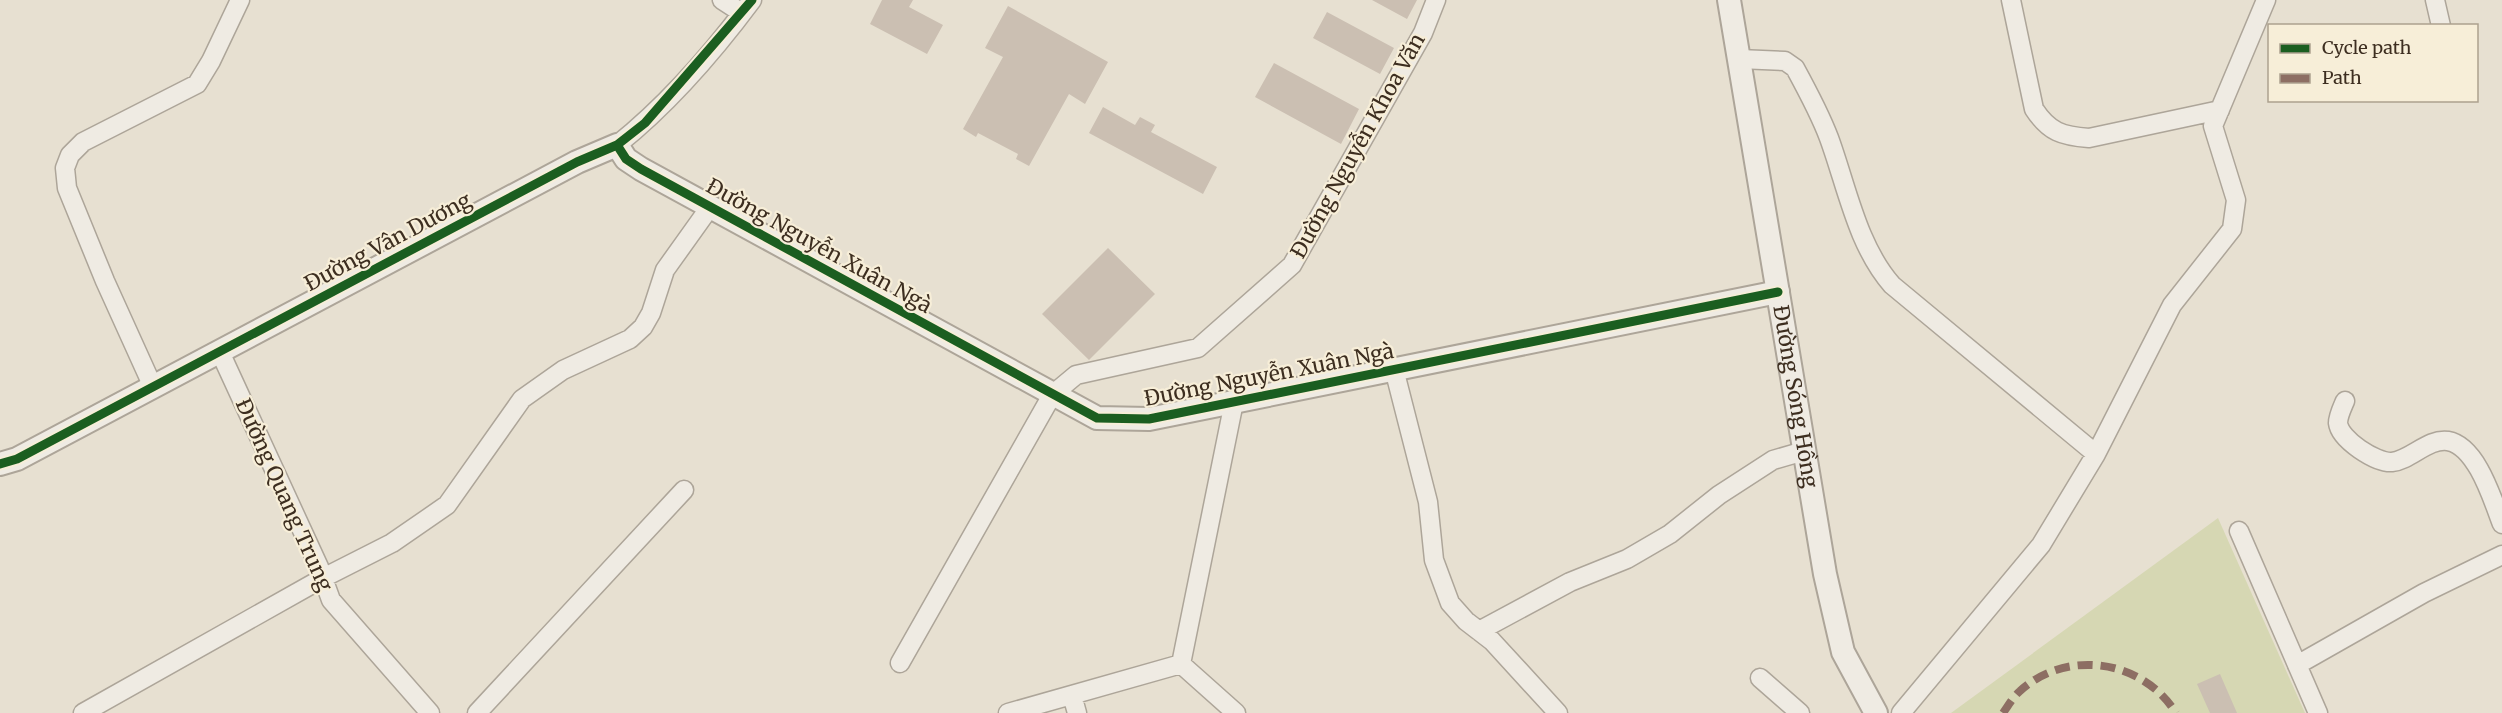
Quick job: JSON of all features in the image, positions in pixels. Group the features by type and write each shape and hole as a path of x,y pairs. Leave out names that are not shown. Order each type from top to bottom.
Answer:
{"street":[{"path":"153,387 105,281 67,188 65,168 70,155 83,142 197,84 211,61 240,0"},
{"path":"722,0 747,7"},
{"name":"Đường Nguyễn Khoa Văn","path":"1052,395 1076,375 1198,348 1292,265 1423,33 1436,0"},
{"name":"Đường Sóng Hồng","path":"1729,0 1824,574 1843,652 1876,713"},
{"path":"2011,0 2034,109 2043,123 2055,131 2068,137 2089,138 2220,110"},
{"path":"2435,0 2441,24"},
{"path":"1900,713 2041,545 2096,454 2172,305 2232,229 2236,200 2213,126 2258,3"},
{"name":"Đường Vân Dương","path":"0,464 17,459 577,162 617,145 657,110 747,7"},
{"path":"1739,59 1785,61 1795,68 1828,136 1870,252 1880,271 1892,285 2096,454"},
{"name":"Đường Nguyễn Xuân Ngà","path":"617,145 626,159 641,169 1097,418 1149,419 1778,292"},
{"path":"83,713 323,578 392,543 447,505 522,399 563,370 630,339 643,327 651,313 665,270 710,207"},
{"name":"Đường Quang Trung","path":"220,352 331,600 430,713"},
{"path":"1394,369 1428,502 1434,560 1449,603 1492,641 1558,713"},
{"path":"900,663 1052,395"},
{"path":"2345,401 2338,423 2343,434 2354,445 2380,460 2392,462 2436,442 2449,441 2468,452 2489,488 2502,524"},
{"path":"1181,664 1234,402"},
{"path":"1479,631 1570,582 1627,559 1670,534 1719,495 1773,460 1804,451"},
{"path":"477,713 684,490"},
{"path":"2239,531 2318,713"},
{"path":"2297,665 2424,593 2502,555"},
{"path":"1008,713 1181,664"},
{"path":"1181,664 1236,713"},
{"path":"1760,678 1800,713"},
{"path":"1072,695 1077,713"}],"green space":[{"path":"2218,518 2305,713 1951,713"}],"building":[{"path":"882,0 913,0 909,7 943,25 927,54 870,24"},
{"path":"1372,0 1417,0 1407,19"},
{"path":"1008,6 1108,62 1085,104 1069,94 1029,166 1016,159 1018,154 978,133 976,137 963,129 1003,57 985,48"},
{"path":"1327,12 1394,48 1380,74 1313,38"},
{"path":"1274,63 1359,109 1341,144 1255,97"},
{"path":"1103,107 1135,125 1140,117 1155,125 1151,132 1217,167 1203,194 1089,133"},
{"path":"1108,248 1155,294 1089,360 1042,314"},
{"path":"2220,674 2237,713 2210,713 2197,684"}],"marked path":[{"path":"2003,713 2017,693 2039,677 2060,669 2081,665 2103,666 2125,671 2144,681 2162,695 2176,713"}],"cycle path":[{"path":"0,464 17,459 577,162 617,145 645,123 752,0"},
{"path":"617,145 626,159 641,169 1097,418 1149,419 1778,292"}]}
